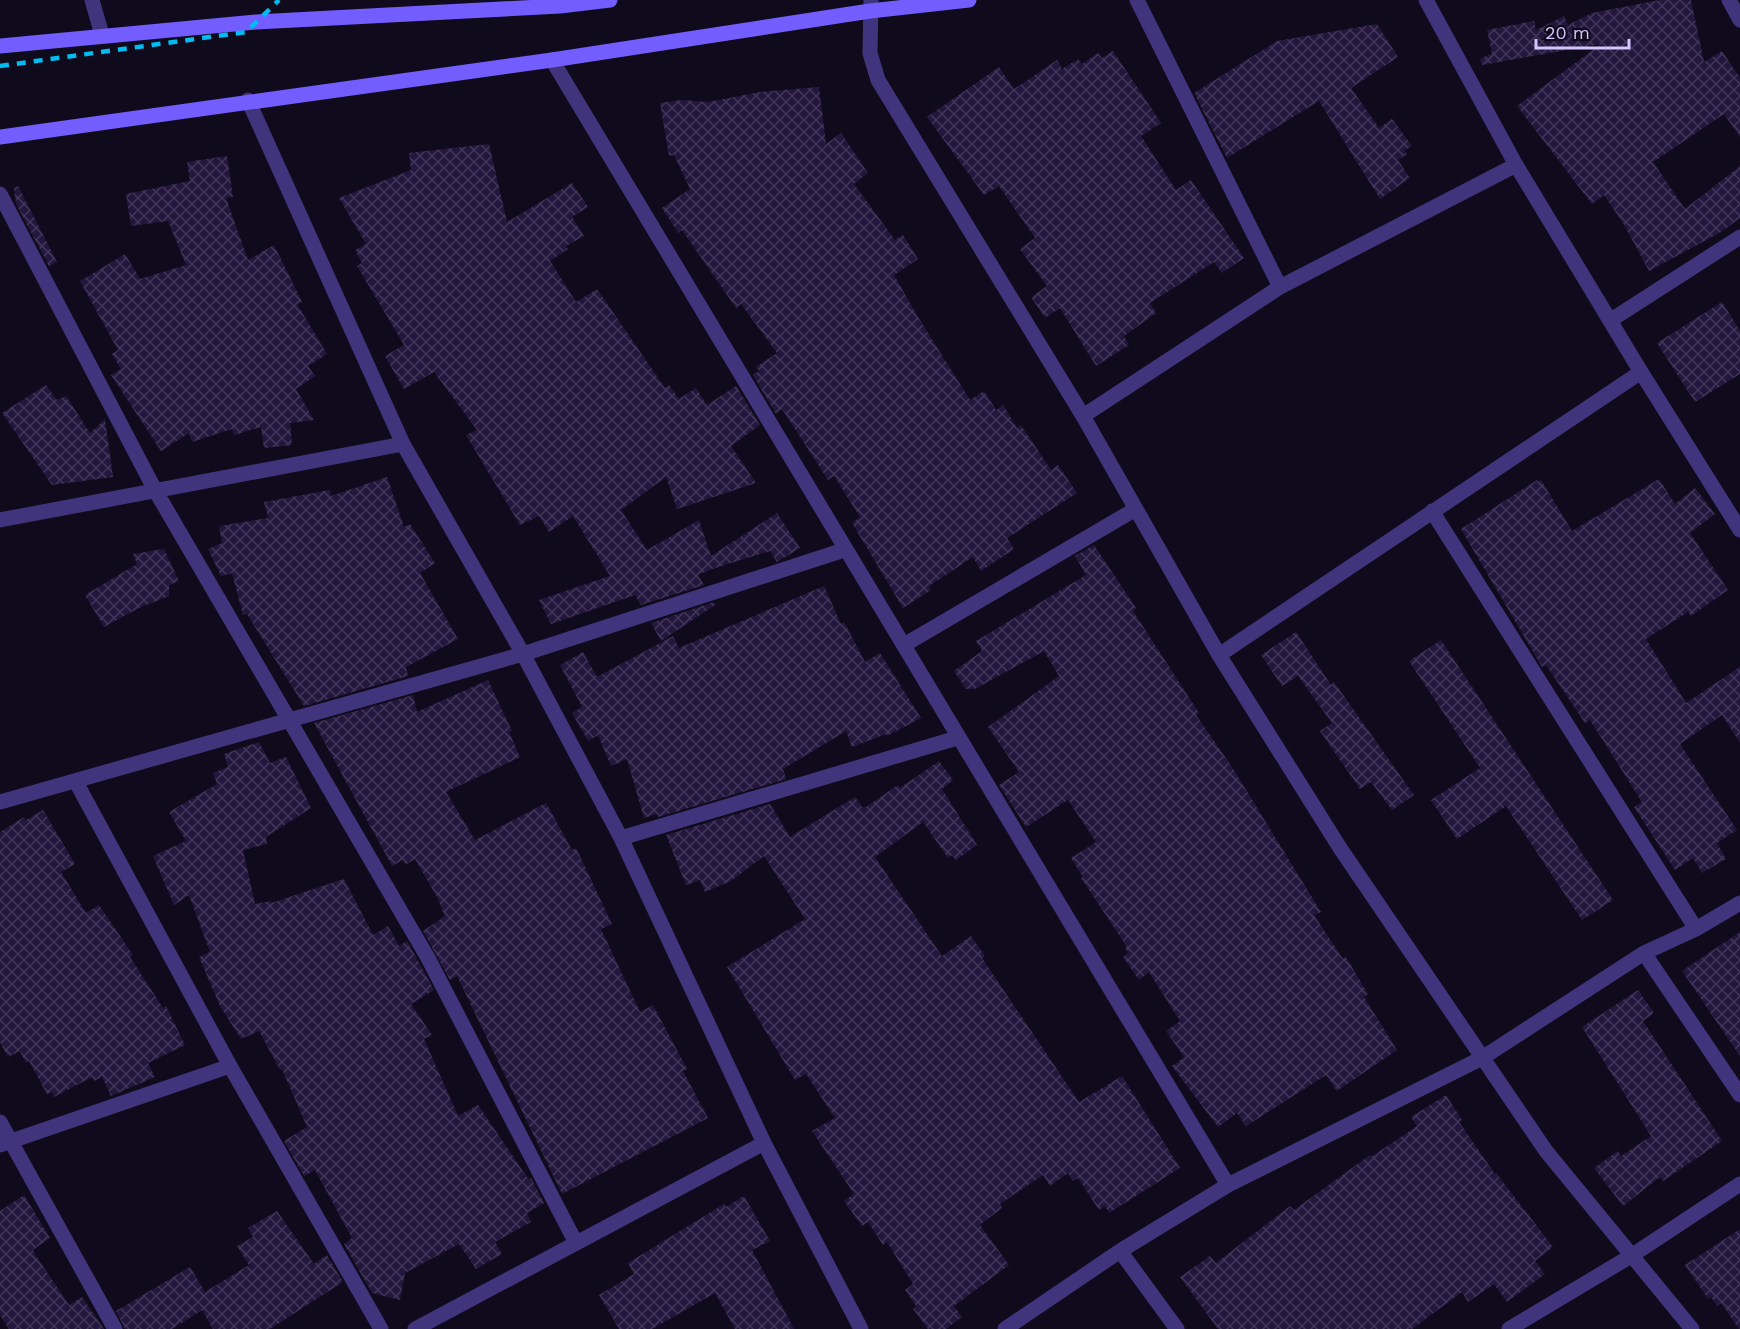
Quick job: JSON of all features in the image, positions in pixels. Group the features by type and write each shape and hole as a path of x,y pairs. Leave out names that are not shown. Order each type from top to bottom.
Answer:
{"main road":[{"path":"0,46 256,22 537,7 610,0"},
{"path":"0,137 248,100 552,60 871,6 969,0"}],"street":[{"path":"1137,0 1280,288"},
{"path":"1426,0 1516,165 1740,530"},
{"path":"1729,0 1740,20"},
{"path":"97,1 102,35"},
{"path":"871,6 870,53 878,80 1083,416 1134,510 1219,655 1340,848 1546,1151 1692,1329"},
{"path":"552,60 844,550 904,645 957,738 1228,1185"},
{"path":"248,100 403,444 523,654 621,838 764,1143 861,1329"},
{"path":"1083,416 1280,288 1516,165"},
{"path":"0,194 155,490 428,958 576,1243"},
{"path":"1611,320 1740,237"},
{"path":"1219,655 1641,372"},
{"path":"0,520 403,444"},
{"path":"904,645 1134,510"},
{"path":"1432,511 1696,929"},
{"path":"0,802 523,654 844,550"},
{"path":"621,838 957,738"},
{"path":"76,782 230,1066 381,1329"},
{"path":"1005,1329 1120,1251 1228,1185 1482,1058 1644,953 1696,929 1740,903"},
{"path":"1644,953 1740,1095"},
{"path":"6,1143 230,1066"},
{"path":"0,1122 6,1143 115,1329"},
{"path":"415,1329 764,1143"},
{"path":"1509,1329 1631,1256 1740,1184"},
{"path":"1120,1251 1177,1329"}],"building":[{"path":"1660,0 1691,0 1704,62 1722,51 1740,78 1740,137 1724,114 1653,162 1685,209 1740,166 1740,218 1721,232 1649,271 1623,223 1604,195 1592,204 1517,106 1601,44 1482,65 1480,59 1492,53 1487,30 1534,21 1536,30 1564,16 1568,25 1592,13"},
{"path":"1377,24 1398,57 1351,88 1379,128 1392,119 1412,146 1404,151 1407,154 1398,160 1410,178 1380,199 1319,101 1227,158 1194,93 1277,41"},
{"path":"1113,51 1161,123 1141,136 1176,190 1191,180 1244,258 1222,273 1214,262 1150,303 1156,313 1124,336 1129,345 1096,366 1060,308 1045,318 1031,297 1047,286 1020,249 1035,238 999,186 984,195 927,117 999,67 1014,89 1057,60 1062,69 1078,59 1082,64 1098,53 1102,58"},
{"path":"819,87 826,144 841,133 868,173 854,184 895,240 903,235 918,259 894,275 970,400 984,391 996,410 1003,405 1017,428 1021,425 1051,470 1058,465 1077,493 1007,538 1014,549 981,571 973,557 929,586 931,590 903,608 852,523 860,517 834,476 828,480 782,409 776,414 753,375 759,371 756,367 777,353 741,304 736,308 682,230 678,233 662,208 690,189 674,155 669,156 660,103 682,100 708,102 760,92"},
{"path":"489,144 507,222 572,183 588,207 572,217 584,236 566,246 568,249 550,261 576,302 597,289 665,388 669,385 679,399 696,388 707,405 736,386 760,425 731,446 756,483 677,509 666,477 621,510 647,550 699,520 711,556 777,513 800,548 777,562 770,551 712,569 698,575 704,585 641,605 635,595 551,624 539,600 610,576 573,516 549,532 539,516 520,525 466,435 477,430 434,372 404,389 385,356 404,345 357,266 362,263 355,250 366,244 339,198 411,170 409,153"},
{"path":"227,156 233,197 226,198 248,260 274,245 302,302 297,304 327,354 308,366 315,376 296,389 314,420 290,423 292,445 264,448 261,427 234,435 232,429 192,442 189,433 161,451 111,375 121,369 112,354 118,350 80,281 125,254 140,279 186,265 168,221 131,226 126,194 190,181 187,162"},
{"path":"18,186 57,262 49,266 16,204 14,188"},
{"path":"1722,302 1740,331 1740,374 1695,402 1657,343"},
{"path":"46,385 57,400 66,396 90,433 105,419 113,477 52,485 2,413"},
{"path":"387,477 404,527 410,524 435,563 420,573 458,639 406,667 408,676 304,706 247,614 243,615 232,573 221,576 208,549 222,543 219,526 268,518 264,502 330,490 331,496"},
{"path":"1659,479 1675,504 1695,488 1715,514 1690,533 1728,590 1691,616 1688,612 1646,639 1686,703 1740,667 1740,743 1722,715 1680,744 1737,830 1717,843 1726,859 1702,873 1693,858 1675,870 1634,807 1642,802 1590,720 1585,723 1546,665 1542,667 1461,529 1537,480 1538,482 1541,480 1572,531"},
{"path":"1094,545 1136,608 1133,611 1199,713 1196,715 1232,767 1321,912 1314,915 1343,959 1346,957 1368,994 1364,997 1397,1050 1337,1091 1326,1075 1246,1126 1237,1113 1218,1127 1172,1066 1184,1057 1166,1031 1180,1021 1149,972 1139,980 1123,957 1128,953 1125,948 1127,947 1081,878 1083,877 1071,858 1096,842 1068,800 1026,827 999,785 1019,772 988,727 1059,676 1044,651 975,689 966,689 954,671 982,651 976,641 1086,575 1075,556"},
{"path":"164,549 179,581 169,585 169,596 139,608 104,627 85,595 137,564 133,554"},
{"path":"824,586 841,624 844,622 865,662 880,653 921,718 887,736 886,734 852,747 846,731 783,769 786,779 658,817 657,814 644,818 627,759 611,766 598,735 588,741 572,713 582,707 560,665 583,652 597,677 673,636 679,648"},
{"path":"714,602 715,605 661,641 651,623"},
{"path":"1296,632 1331,685 1334,682 1414,795 1392,810 1371,782 1360,789 1320,731 1332,723 1298,676 1282,686 1261,655"},
{"path":"1441,640 1613,900 1582,920 1506,806 1457,839 1431,800 1480,768 1409,661"},
{"path":"488,680 512,731 509,732 520,757 446,792 475,840 546,803 572,850 576,848 612,924 601,929 640,1012 653,1005 687,1069 683,1071 708,1118 562,1194 457,976 450,980 423,931 445,916 437,897 415,859 405,865 403,860 392,866 314,723 413,695 417,712"},
{"path":"259,742 270,763 286,757 311,808 266,837 267,844 243,850 255,904 271,901 271,903 344,879 373,935 388,926 399,946 407,941 434,990 411,1004 432,1035 424,1039 458,1116 478,1105 529,1180 531,1178 544,1203 527,1213 531,1222 495,1242 502,1254 476,1269 459,1244 405,1273 400,1300 372,1293 344,1244 352,1238 315,1170 304,1176 284,1141 307,1127 282,1069 280,1070 259,1031 241,1039 220,1006 199,957 210,952 189,895 174,905 153,856 186,841 169,812 217,784 213,773 228,767 224,754"},
{"path":"939,761 953,780 942,789 977,845 956,860 952,855 948,858 923,822 875,857 942,956 971,936 985,956 982,958 1079,1102 1122,1076 1180,1168 1109,1213 1105,1206 1099,1210 1078,1178 1073,1181 1068,1173 1050,1186 1043,1175 1000,1204 1002,1208 980,1225 1009,1265 954,1306 962,1317 946,1329 928,1329 913,1309 916,1306 905,1290 913,1284 887,1242 883,1245 868,1222 862,1226 844,1201 854,1194 812,1131 835,1118 806,1074 795,1080 727,967 805,919 764,856 731,881 705,892 700,880 686,885 666,835 770,804 790,837 855,797 862,807 866,807 898,785 900,788"},
{"path":"43,810 75,864 61,872 86,913 99,905 133,955 130,957 163,1008 166,1006 185,1045 148,1063 155,1077 111,1096 102,1077 94,1081 92,1077 54,1097 52,1092 47,1094 29,1061 26,1063 20,1051 8,1057 0,1042 0,832 24,817 26,820"},
{"path":"1740,932 1740,1056 1682,971"},
{"path":"1638,990 1654,1013 1643,1021 1722,1141 1663,1181 1660,1177 1623,1206 1594,1168 1618,1151 1621,1156 1651,1136 1582,1027"},
{"path":"1446,1095 1462,1120 1459,1122 1495,1174 1553,1247 1535,1261 1545,1274 1507,1302 1494,1284 1468,1302 1462,1292 1412,1329 1218,1329 1180,1277 1210,1256 1216,1263 1290,1206 1294,1210 1370,1155 1371,1157 1417,1126 1411,1117"},
{"path":"24,1195 50,1238 33,1250 34,1253 69,1305 82,1297 104,1329 9,1329 0,1315 0,1211"},
{"path":"744,1196 770,1241 752,1250 794,1329 735,1329 715,1293 652,1329 619,1329 599,1295 634,1274 628,1263 724,1204 726,1207"},
{"path":"277,1211 314,1264 327,1255 343,1282 270,1329 213,1329 202,1310 172,1329 125,1329 116,1311 190,1267 205,1292 249,1265 237,1246 253,1237 248,1228"},
{"path":"1740,1229 1739,1329 1721,1303 1717,1306 1711,1297 1708,1299 1685,1265"}],"railway":[{"path":"0,66 246,32 279,0"}]}
